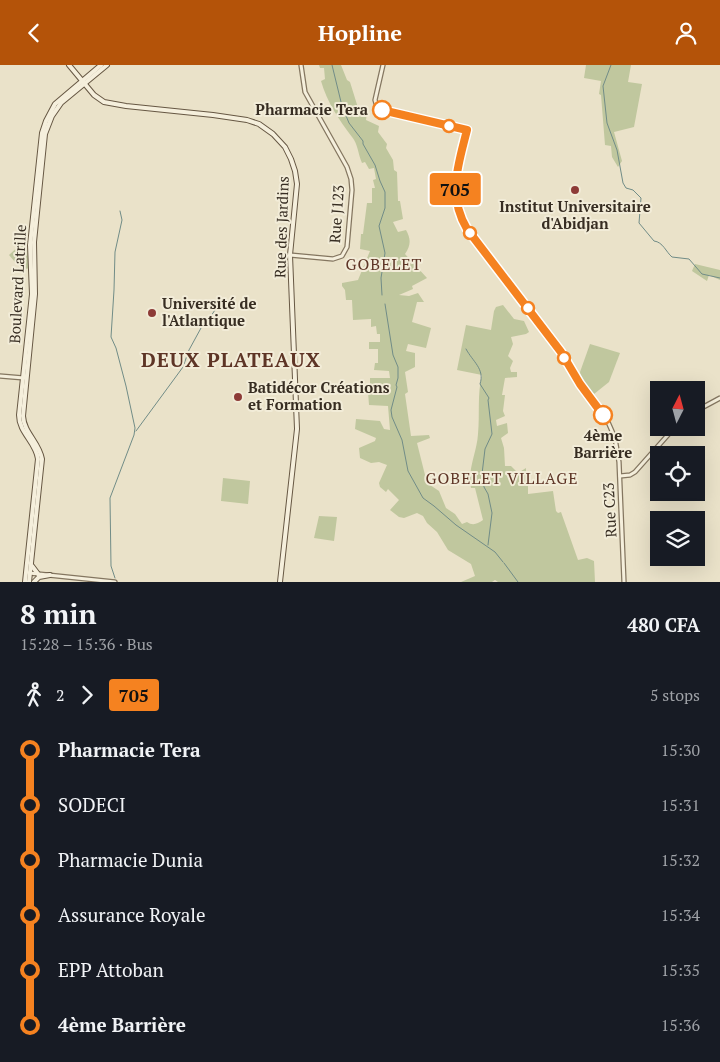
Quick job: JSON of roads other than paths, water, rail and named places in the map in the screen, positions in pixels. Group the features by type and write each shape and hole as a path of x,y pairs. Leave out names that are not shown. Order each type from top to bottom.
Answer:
{"main road":[{"name":"Rue des Jardins","path":"69,65 97,98 108,103 242,119 253,122 269,131 285,147 292,159 296,171 290,255 297,429 280,582"},
{"name":"Boulevard Latrille","path":"29,582 28,573 38,459 35,448 23,432 20,423 35,294 34,243 45,134 56,109 101,65"},
{"name":"Boulevard Latrille","path":"83,82 107,65"},
{"name":"Boulevard Latrille","path":"25,378 23,423 38,447 42,459 31,564 25,582"},
{"path":"31,564 38,574"},
{"path":"34,582 39,577 50,575"}],"street":[{"name":"Rue J123","path":"290,255 333,259 342,256 347,247 352,190 347,167 305,92 301,65"},
{"name":"Rue C23","path":"383,65 375,100 377,107 402,115 467,130 455,185 456,202 461,218 467,229 561,352 580,384 613,430 618,447 624,582"},
{"path":"0,376 25,378"},
{"path":"705,406 720,397"},
{"path":"620,475 635,473 667,436"},
{"path":"28,573 115,582"}],"waterway":[{"path":"332,65 342,106 349,123 363,141 375,165 385,192 385,208 379,226 385,253 381,278 382,295"},
{"path":"611,65 603,86 607,123 617,150 623,183 626,188 633,190 641,198 639,223 654,241 662,245 672,257 689,259 702,274 720,278"},
{"path":"115,578 111,566 110,498 135,428 116,348 111,337 115,252 122,220 120,211"},
{"path":"385,304 393,355 398,367 397,387 391,410 402,440 408,471 423,498 456,525 495,552 503,562"},
{"path":"136,431 183,367 189,350 201,328 215,310"},
{"path":"466,349 480,370 480,384 489,398 492,434 485,449 482,474 492,513 488,545"},
{"path":"504,563 518,582"}],"place":[{"name":"Pharmacie Tera","path":"382,110"},
{"name":"Institut Universitaire d'Abidjan","path":"575,190"},
{"name":"Université de l'Atlantique","path":"152,313"},
{"name":"Batidécor Créations et Formation","path":"238,397"},
{"name":"4ème Barrière","path":"603,415"}],"district":[{"name":"GOBELET","path":"384,264"},
{"name":"DEUX PLATEAUX","path":"231,360"},
{"name":"GOBELET VILLAGE","path":"502,478"}]}
